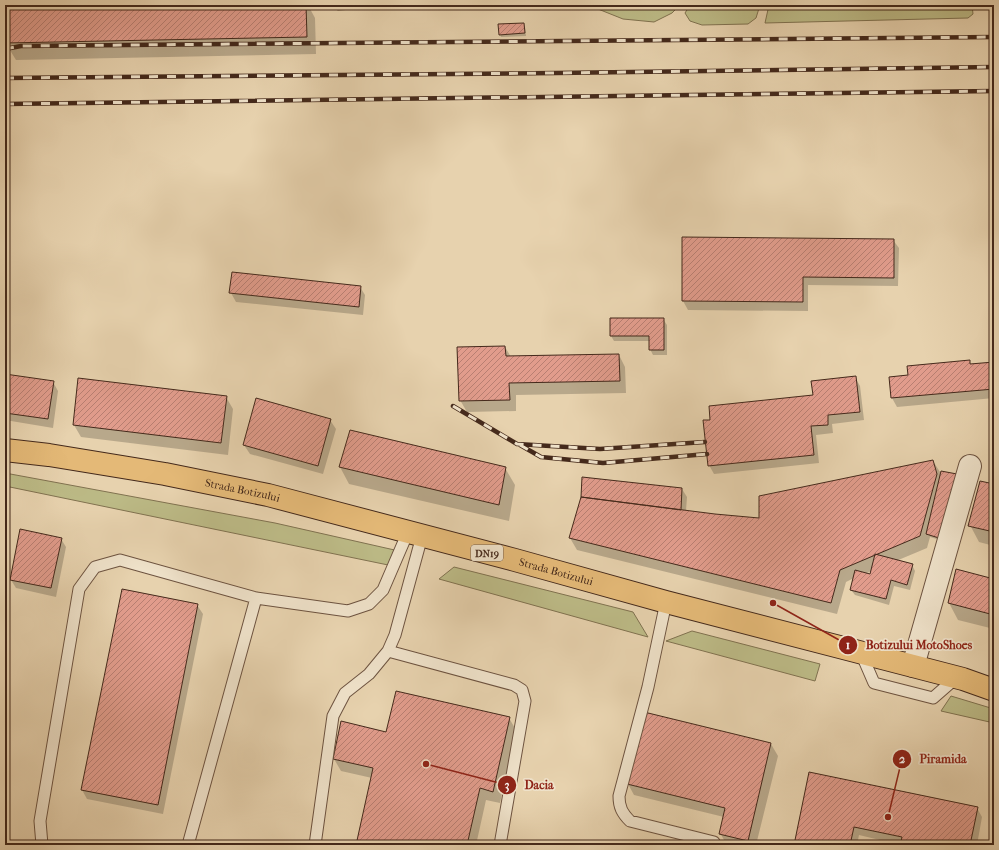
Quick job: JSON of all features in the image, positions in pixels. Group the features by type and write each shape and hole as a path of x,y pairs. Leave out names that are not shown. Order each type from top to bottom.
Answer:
{"main road":[{"name":"Strada Botizului","path":"5,450 49,455 165,474 268,495 666,602 960,678 994,690"},
{"name":"Strada Botizului","path":"960,678 994,682"}],"street":[{"path":"913,666 970,466"}],"lane":[{"path":"42,845 40,821 79,589 95,567 120,560 256,598 348,611 369,604 383,590 415,534"},
{"path":"315,845 333,716 345,693 368,674 388,651 394,635 415,534"},
{"path":"188,845 256,598"},
{"path":"666,602 648,687 619,796 619,806 624,815 630,821 714,842"},
{"path":"388,651 514,685 522,690 525,701 500,845"},
{"path":"861,652 874,683 934,698 960,678"}],"shaded area":[{"path":"323,5 413,5 338,10"},
{"path":"592,5 680,5 672,13 654,22 623,19 593,7"},
{"path":"690,5 760,5 756,18 748,24 702,25 690,21 685,13"},
{"path":"769,5 972,5 973,14 968,18 765,23"},
{"path":"5,473 275,523 399,551 393,566 5,486"},
{"path":"454,567 633,612 648,637 439,579"},
{"path":"692,631 820,664 815,681 666,641"},
{"path":"951,696 994,709 994,723 941,711"}],"building":[{"path":"306,5 307,37 5,43 5,6"},
{"path":"524,23 525,33 499,35 498,24"},
{"path":"682,237 894,239 894,278 803,277 803,302 682,301"},
{"path":"232,272 361,286 359,307 229,293"},
{"path":"610,318 664,318 664,350 649,350 649,336 610,336"},
{"path":"505,346 506,356 619,354 620,381 509,383 510,400 459,401 457,347"},
{"path":"970,360 970,364 994,362 994,389 891,398 889,377 908,375 907,366"},
{"path":"5,374 54,381 48,419 5,413"},
{"path":"856,376 860,412 828,415 828,425 811,426 814,455 708,466 703,420 710,420 709,406 813,395 811,381"},
{"path":"78,378 227,396 221,443 73,425"},
{"path":"256,398 331,419 318,466 243,445"},
{"path":"350,430 506,467 499,505 339,467"},
{"path":"933,460 937,474 920,536 840,570 831,603 569,538 581,497 759,518 759,496"},
{"path":"941,471 957,474 939,538 926,534"},
{"path":"582,477 682,488 681,510 581,497"},
{"path":"980,481 994,484 994,532 968,526"},
{"path":"20,529 62,538 51,588 10,580"},
{"path":"875,554 913,564 907,585 891,580 886,599 850,590 855,570 870,574"},
{"path":"956,569 994,579 994,615 948,603"},
{"path":"122,589 198,604 158,805 81,790"},
{"path":"396,691 510,717 493,792 480,788 467,845 356,845 373,768 333,759 341,721 386,732"},
{"path":"644,712 771,743 748,841 719,834 725,808 627,784"},
{"path":"809,772 978,807 970,845 900,845 902,837 854,827 850,845 794,845"}],"railway":[{"path":"5,49 21,46 994,37"},
{"path":"5,78 994,67"},
{"path":"5,104 994,91"},
{"path":"453,406 517,444 600,449 705,442"},
{"path":"520,445 541,457 603,463 707,454"}],"place":[{"name":"Botizului MotoShoes","path":"773,603"},
{"name":"Dacia","path":"426,764"},
{"name":"Piramida","path":"888,817"}]}
